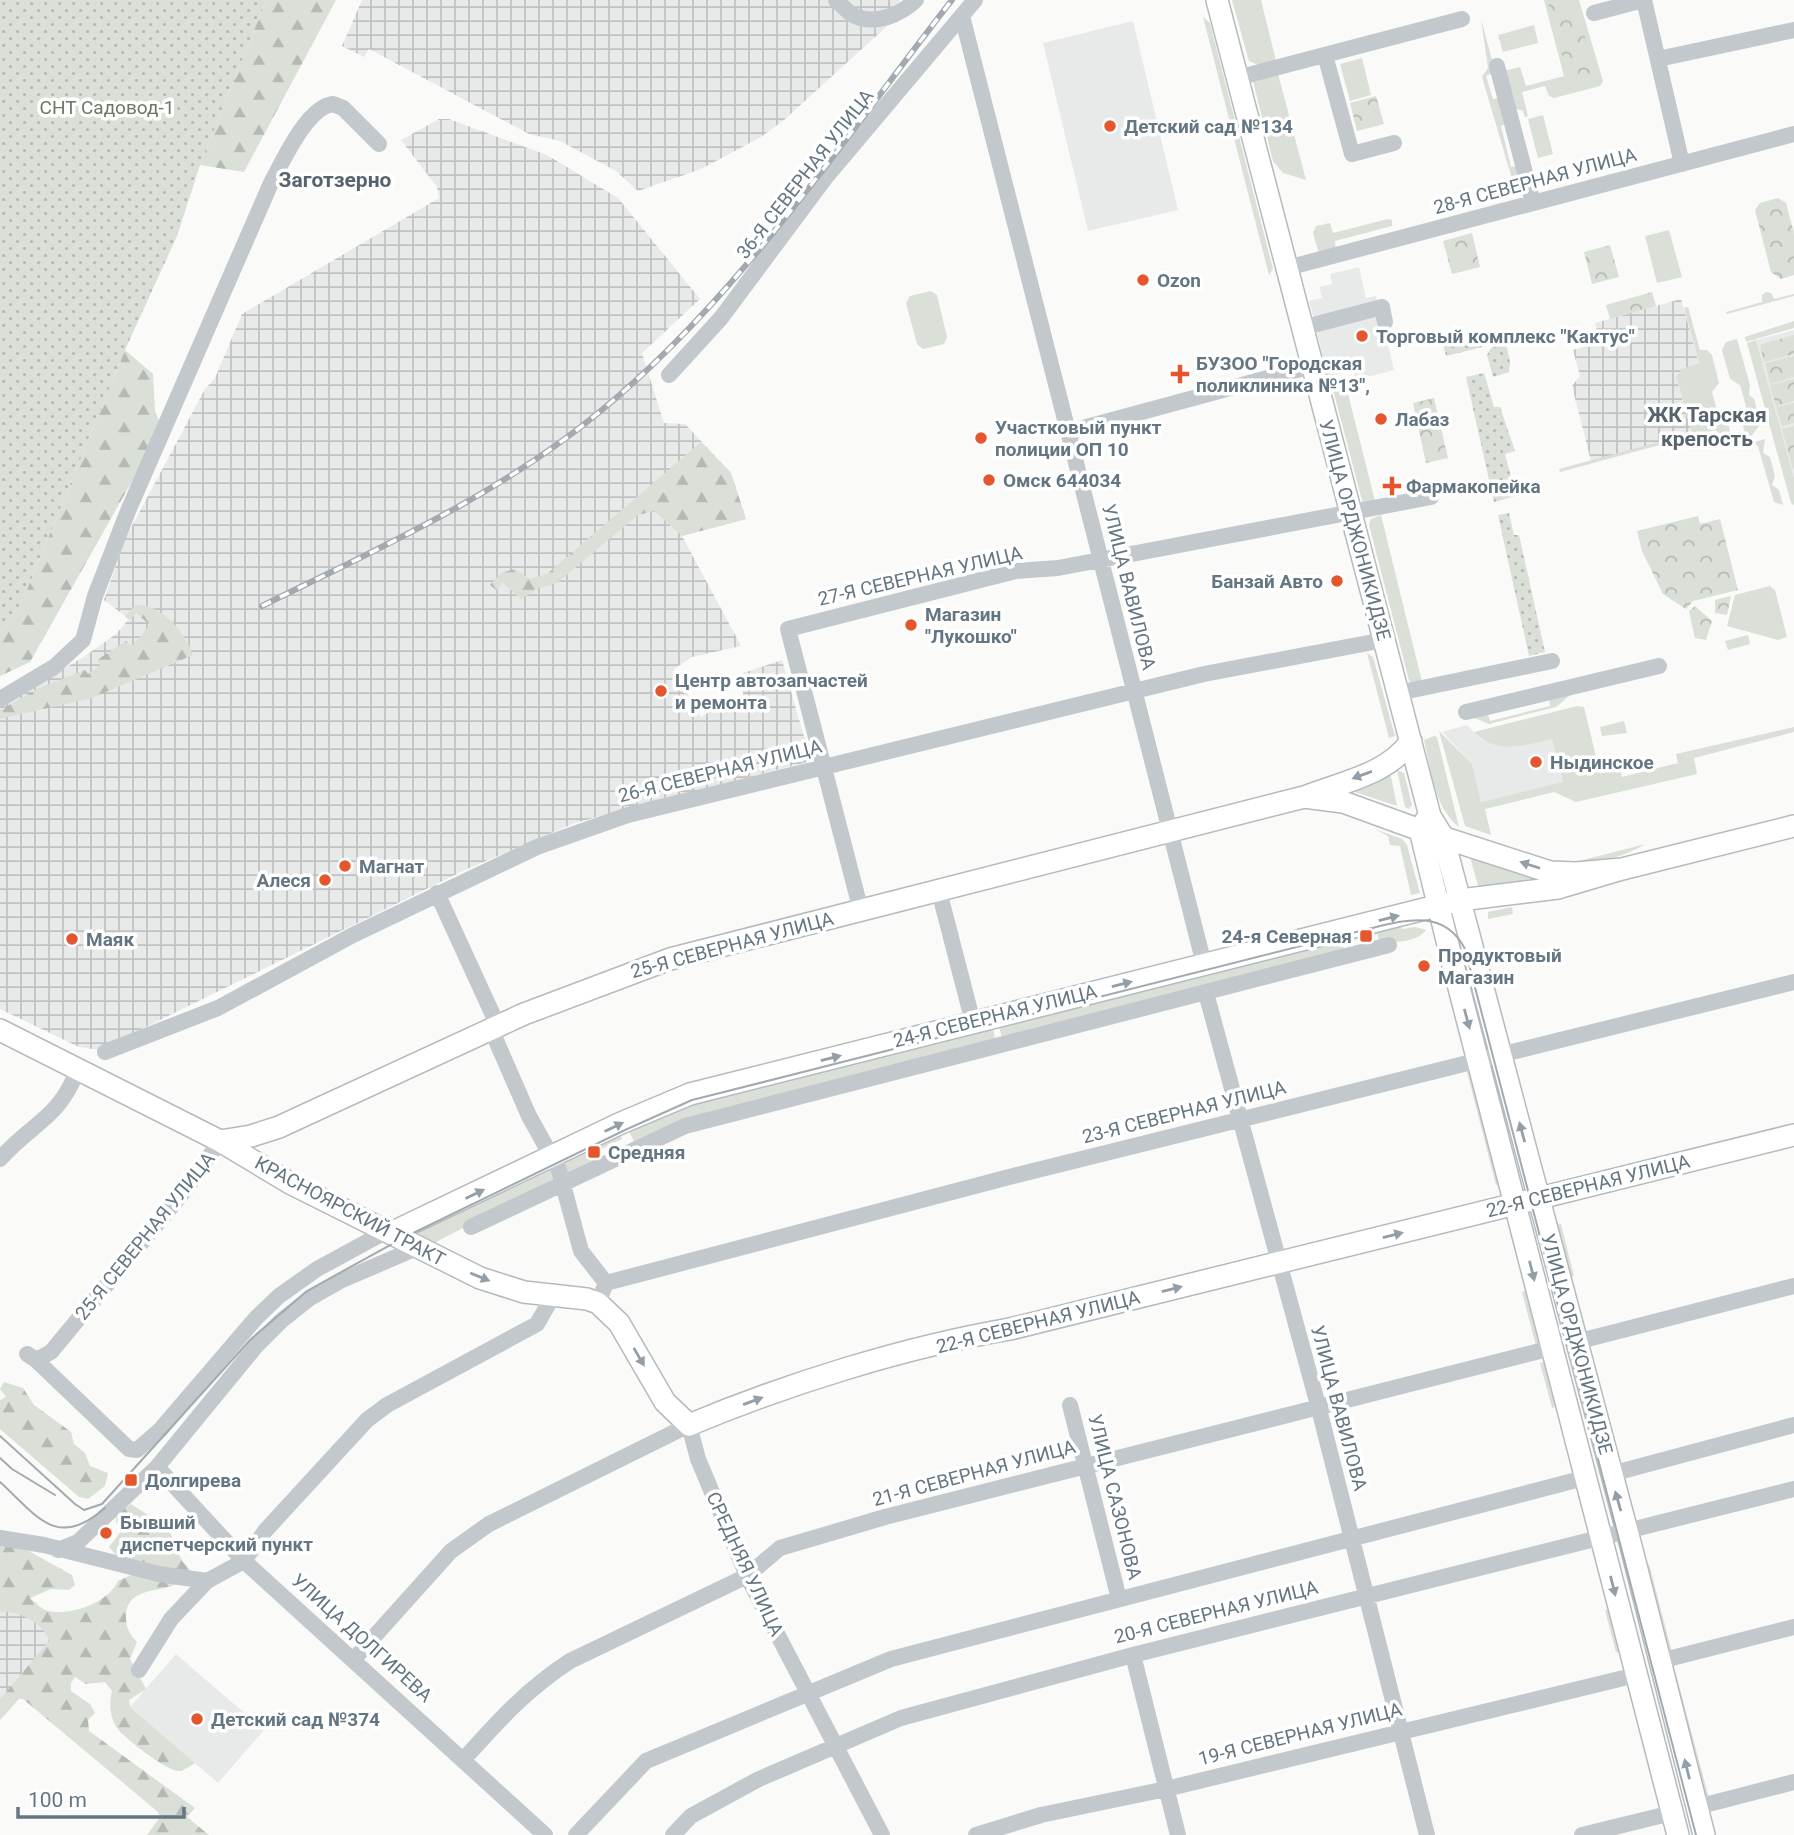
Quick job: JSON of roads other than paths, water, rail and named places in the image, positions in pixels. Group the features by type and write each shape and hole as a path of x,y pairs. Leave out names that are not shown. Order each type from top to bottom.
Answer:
{"main road":[{"name":"УЛИЦА ОРДЖОНИКИДЗЕ","path":"1217,0 1411,741 1438,906 1598,1538 1678,1835"},
{"path":"1304,797 1385,767 1400,756 1411,741"},
{"name":"25-Я СЕВЕРНАЯ УЛИЦА","path":"220,1140 251,1136 279,1127 495,1028 617,977 670,959 1304,797 1343,802 1425,823"},
{"name":"УЛИЦА ОРДЖОНИКИДЗЕ","path":"1425,823 1443,837 1627,1531 1704,1835"},
{"name":"24-Я СЕВЕРНАЯ УЛИЦА","path":"389,1232 690,1094 1460,900 1568,886 1622,869 1794,826"},
{"name":"24-Я СЕВЕРНАЯ УЛИЦА","path":"1443,837 1562,874 1622,869"},
{"path":"1470,936 1473,923 1483,912 1521,894"},
{"name":"КРАСНОЯРСКИЙ ТРАКТ","path":"0,1030 220,1140 290,1183 480,1278 553,1296 587,1299 602,1293"},
{"name":"22-Я СЕВЕРНАЯ УЛИЦА","path":"689,1425 821,1378 885,1360 1794,1135"},
{"path":"602,1293 665,1402 689,1425"}],"street":[{"path":"836,0 853,15 878,20 904,11 916,0"},
{"name":"36-Я СЕВЕРНАЯ УЛИЦА","path":"669,375 721,318 834,167 975,0"},
{"path":"1594,13 1644,0 1682,164"},
{"name":"УЛИЦА ВАВИЛОВА","path":"962,16 1204,964"},
{"path":"1237,78 1462,19"},
{"path":"1658,59 1794,30"},
{"path":"1325,55 1352,154 1394,143"},
{"path":"1497,66 1533,203"},
{"path":"0,699 54,667 83,640 95,596 128,511 271,183 288,150 316,111 333,104 343,108 379,144"},
{"name":"28-Я СЕВЕРНАЯ УЛИЦА","path":"1287,268 1794,134"},
{"path":"1302,328 1382,307 1385,321"},
{"path":"1068,432 1312,366"},
{"name":"27-Я СЕВЕРНАЯ УЛИЦА","path":"824,766 788,629 1016,571 1058,568 1431,497"},
{"name":"26-Я СЕВЕРНАЯ УЛИЦА","path":"105,1052 218,1008 436,893 537,847 628,815 1134,690 1384,640"},
{"path":"1398,693 1552,661"},
{"path":"1466,712 1659,666"},
{"path":"824,766 861,911"},
{"path":"939,891 970,1011"},
{"path":"436,893 495,1028 528,1116 553,1156 581,1251 602,1293"},
{"name":"24-Я СЕВЕРНАЯ УЛИЦА","path":"471,1227 685,1126 1389,945"},
{"name":"23-Я СЕВЕРНАЯ УЛИЦА","path":"602,1293 1240,1120 1794,982"},
{"name":"УЛИЦА ВАВИЛОВА","path":"1206,993 1319,1409 1427,1835"},
{"path":"0,1159 16,1141 54,1113 64,1100 78,1069"},
{"name":"25-Я СЕВЕРНАЯ УЛИЦА","path":"129,1449 31,1357 51,1352 186,1189 220,1140"},
{"name":"24-Я СЕВЕРНАЯ УЛИЦА","path":"129,1449 143,1447 256,1318 279,1296 317,1269 389,1232"},
{"path":"58,1550 78,1542 157,1467 257,1345 281,1321 310,1298 340,1281 419,1247"},
{"path":"1576,1342 1794,1286"},
{"path":"139,1670 171,1619 207,1581 244,1561 265,1531 367,1420 387,1405 537,1324 553,1296"},
{"name":"21-Я СЕВЕРНАЯ УЛИЦА","path":"464,1759 522,1695 548,1675 570,1661 747,1576 780,1548 885,1517 1552,1348"},
{"name":"УЛИЦА САЗОНОВА","path":"1070,1405 1119,1599"},
{"name":"СРЕДНЯЯ УЛИЦА","path":"689,1425 698,1459 747,1576 882,1835"},
{"name":"22-Я СЕВЕРНАЯ УЛИЦА","path":"354,1659 452,1551 489,1524 689,1425"},
{"path":"1611,1474 1794,1425"},
{"name":"УЛИЦА ДОЛГИРЕВА","path":"157,1467 244,1561 545,1835"},
{"name":"20-Я СЕВЕРНАЯ УЛИЦА","path":"576,1835 646,1761 891,1659 1584,1478"},
{"name":"20-Я СЕВЕРНАЯ УЛИЦА","path":"673,1835 691,1816 759,1779 901,1718 1133,1655 1794,1489"},
{"path":"0,1538 159,1574 207,1581"},
{"path":"1660,1661 1794,1628"},
{"path":"1133,1655 1178,1835"},
{"name":"19-Я СЕВЕРНАЯ УЛИЦА","path":"976,1835 1041,1815 1166,1789 1636,1675"},
{"path":"1697,1807 1794,1782"},
{"path":"1582,1835 1672,1813"}],"tram line":[{"path":"0,1436 75,1504 84,1510 102,1504 251,1339 307,1291 401,1239 692,1100 1382,926 1422,920 1435,922 1446,927 1465,949 1696,1835"},
{"path":"0,1458 12,1469 55,1495"},
{"path":"0,1482 37,1517 61,1527 74,1527 105,1508"}],"railway":[{"path":"262,606 392,542 519,471 597,414 648,370 696,321 785,218 952,0"}],"place":[{"name":"Детский сад №134","path":"1110,126"},
{"name":"Ozon","path":"1143,280"},
{"name":"Торговый комплекс \"Кактус\"","path":"1362,336"},
{"name":"БУЗОО \"Городская поликлиника №13\",","path":"1180,374"},
{"name":"Лабаз","path":"1381,419"},
{"name":"Участковый пункт полиции ОП 10","path":"981,438"},
{"name":"Омск 644034","path":"989,480"},
{"name":"Фармакопейка","path":"1392,486"},
{"name":"Банзай Авто","path":"1337,581"},
{"name":"Магазин \"Лукошко\"","path":"911,625"},
{"name":"Центр автозапчастей и ремонта","path":"661,691"},
{"name":"Ныдинское","path":"1536,762"},
{"name":"Магнат","path":"345,866"},
{"name":"Алеся","path":"325,880"},
{"name":"24-я Северная","path":"1366,936"},
{"name":"Маяк","path":"72,939"},
{"name":"Продуктовый Магазин","path":"1424,966"},
{"name":"Средняя","path":"594,1152"},
{"name":"Долгирева","path":"131,1480"},
{"name":"Бывший диспетчерский пункт","path":"106,1533"},
{"name":"Детский сад №374","path":"197,1719"}],"district":[{"name":"Заготзерно","path":"335,180"},
{"name":"ЖК Тарская крепость","path":"1707,427"}],"park label":[{"name":"СНТ Садовод-1","path":"107,107"}]}
